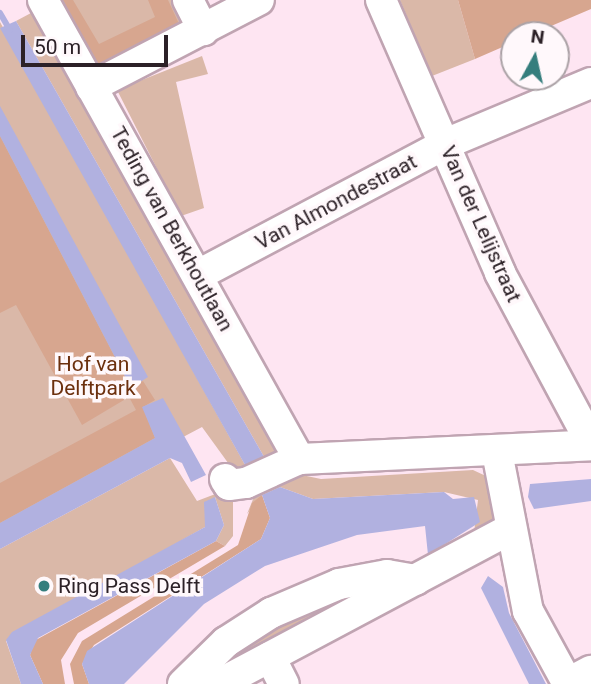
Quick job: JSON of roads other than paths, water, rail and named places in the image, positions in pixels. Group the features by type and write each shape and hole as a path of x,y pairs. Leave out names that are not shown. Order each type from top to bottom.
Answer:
{"street":[{"name":"Teding van Berkhoutlaan","path":"43,0 299,459"},
{"path":"188,0 202,30"},
{"path":"92,87 259,0"},
{"name":"Van der Lelijstraat","path":"381,0 500,273 591,444"},
{"name":"Van Almondestraat","path":"198,275 445,144 591,83"},
{"path":"225,479 229,485 246,483 299,459 497,452 591,444"},
{"path":"497,452 528,611 576,679"},
{"path":"219,684 511,529"},
{"path":"183,684 226,642 271,613 339,584 387,575 416,580"},
{"path":"270,657 284,684"}],"water":[{"path":"16,21 267,462 249,472 0,28"},
{"path":"0,106 148,377 131,388 0,136"},
{"path":"163,398 206,475 191,482 182,463 170,458 0,549 0,523 155,438 142,407"},
{"path":"591,479 591,501 534,509 528,497 530,484"},
{"path":"280,487 313,499 444,492 453,499 474,497 480,522 428,555 425,526 357,535 265,566 204,604 124,684 89,684 82,664 87,651 261,539 270,518 262,495"},
{"path":"215,497 224,525 216,541 38,638 30,655 43,684 21,684 6,640 12,632 205,527 204,502"},
{"path":"488,576 503,587 509,613 546,684 529,684 481,588"}],"waterway":[{"path":"0,13 10,30"}],"place":[{"name":"Ring Pass Delft","path":"44,586"}],"park label":[{"name":"Hof van Delftpark","path":"93,376"}]}
